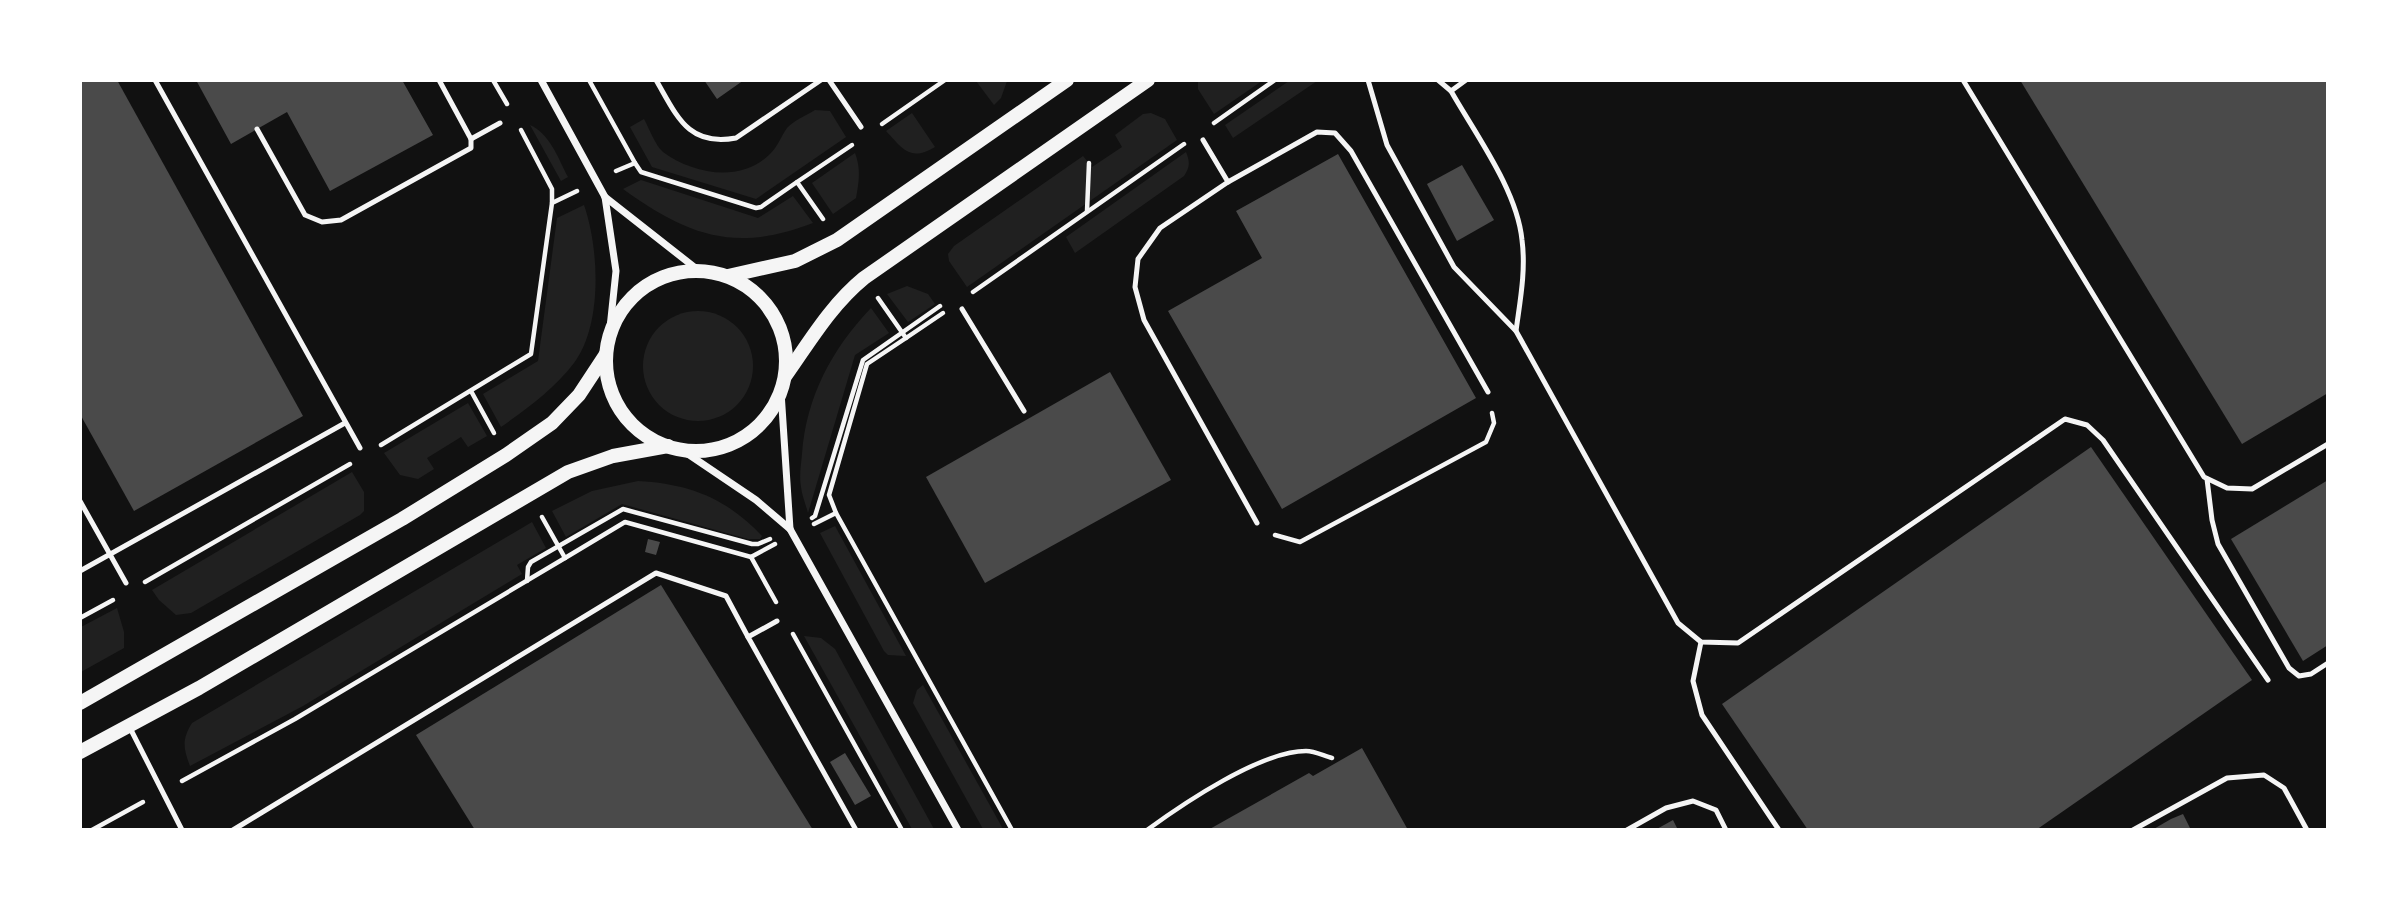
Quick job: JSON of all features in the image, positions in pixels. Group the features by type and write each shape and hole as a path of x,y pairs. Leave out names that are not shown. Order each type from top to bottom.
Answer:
{"main road":[{"path":"728,276 795,261 837,240 1067,80"},
{"path":"80,752 211,681 568,472 613,456 675,448 706,451 743,438 771,411 786,376 844,294 1148,80"},
{"path":"675,448 652,439 626,418 616,403 606,370 609,337 619,313 635,294 650,282 668,274 698,270 728,276 755,292 775,315 786,344 786,376"},
{"path":"80,703 402,519 506,455 552,423 579,395 606,354"}],"street":[{"path":"541,80 605,197 616,271 609,337"},
{"path":"605,197 698,270"},
{"path":"781,392 791,532"},
{"path":"675,448 756,500 791,532 958,830"}],"lane":[{"path":"155,80 360,448"},
{"path":"257,129 305,215 322,222 341,220 471,148 471,139 439,80"},
{"path":"656,80 676,114 692,133 720,141 736,138 821,80"},
{"path":"829,80 862,127"},
{"path":"1368,80 1387,145 1454,267 1516,331 1678,623 1701,642 1738,643 2065,419 2087,425 2104,440 2268,680"},
{"path":"1438,80 1451,91 1512,198 1522,240 1523,282 1516,331"},
{"path":"1451,91 1466,80"},
{"path":"1963,80 2197,466 2207,478 2227,488 2252,489 2328,444"},
{"path":"471,139 500,123"},
{"path":"1257,523 1144,320 1135,287 1138,259 1160,228 1228,182 1317,132 1335,133 1351,152 1488,392"},
{"path":"1203,140 1228,182"},
{"path":"962,309 1024,411"},
{"path":"80,571 345,423"},
{"path":"2207,478 2218,544 2289,668 2299,677 2311,674 2328,663"},
{"path":"80,501 126,583"},
{"path":"233,830 656,573 726,596 856,830"},
{"path":"748,637 777,621"},
{"path":"1701,642 1693,681 1702,715 1779,830"},
{"path":"129,726 182,830"},
{"path":"2133,830 2227,778 2264,775 2284,788 2307,830"},
{"path":"1627,830 1666,808 1693,801 1716,810 1727,830"}],"path":[{"path":"493,80 513,116"},
{"path":"589,80 640,172 756,208 797,182 837,240"},
{"path":"1210,126 1275,80"},
{"path":"376,448 531,354 552,189 520,128"},
{"path":"968,295 1188,141"},
{"path":"552,203 635,163"},
{"path":"1087,212 1089,163"},
{"path":"864,278 906,338"},
{"path":"947,310 867,364 829,495 836,513 1012,830"},
{"path":"471,391 506,455"},
{"path":"1257,523 1273,535 1300,542 1486,442 1494,423 1488,392"},
{"path":"142,584 352,462"},
{"path":"529,495 565,558"},
{"path":"751,557 791,532 836,513"},
{"path":"92,830 295,719 625,522 751,557 779,608"},
{"path":"80,618 121,596"},
{"path":"790,629 902,830"},
{"path":"1147,830 1176,809 1264,761 1286,753 1308,751 1332,758"}],"shaded area":[{"path":"1198,80 1262,81 1214,114 1198,89"},
{"path":"976,81 1007,81 1001,98 994,105"},
{"path":"1289,81 1317,81 1233,138 1225,125"},
{"path":"815,110 830,111 846,137 756,199 652,167 630,127 644,119 660,149 675,160 702,170 731,172 757,164 772,152 790,125"},
{"path":"912,113 935,147 913,153 902,148 886,131"},
{"path":"1151,113 1165,119 1177,140 967,287 949,261 948,254 954,246 1083,156 1092,167 1122,147 1115,135 1143,114"},
{"path":"530,125 548,140 568,177 561,181"},
{"path":"1186,152 1189,164 1184,176 1075,253 1066,237"},
{"path":"855,153 859,175 856,198 833,214 812,183"},
{"path":"641,180 758,218 793,196 813,223 760,237 713,235 669,218 623,189"},
{"path":"584,205 593,242 596,286 590,328 583,347 574,363 549,390 501,427 483,394 538,361 557,218"},
{"path":"907,286 928,294 935,304 908,322 887,294"},
{"path":"871,308 889,333 855,355 808,513 800,475 809,413 823,375 833,357"},
{"path":"698,311 719,315 737,327 749,345 753,366 749,387 737,405 719,417 698,421 677,417 659,405 647,387 643,366 647,345 659,327 677,315"},
{"path":"468,403 487,436 468,447 461,437 427,458 434,469 418,479 400,475 384,453"},
{"path":"352,472 364,492 364,511 360,515 191,613 176,615 152,590"},
{"path":"638,481 674,486 706,495 735,512 762,536 760,539 748,539 622,504 566,537 552,511 592,491"},
{"path":"532,522 546,548 517,565 522,574 303,706 190,766 185,744 186,734 192,723"},
{"path":"835,526 906,656 888,655 884,651 820,533"},
{"path":"117,608 124,632 124,648 81,672 81,627"},
{"path":"804,636 821,638 835,649 934,829 912,829"},
{"path":"923,685 1003,829 983,829 913,703 917,690"}],"building":[{"path":"80,80 117,80 303,416 134,511 80,414"},
{"path":"196,80 402,80 433,135 330,191 287,112 231,144"},
{"path":"704,80 744,80 717,99"},
{"path":"2020,80 2328,80 2328,393 2242,444"},
{"path":"1338,154 1476,398 1282,509 1168,311 1262,258 1236,211"},
{"path":"1462,165 1494,220 1457,241 1427,184"},
{"path":"1110,372 1171,480 985,583 926,477"},
{"path":"2091,447 2252,680 2036,830 1808,830 1722,704"},
{"path":"2328,480 2328,645 2303,661 2231,539"},
{"path":"648,539 660,542 656,555 645,552"},
{"path":"661,585 813,830 475,830 416,735"},
{"path":"1362,748 1408,830 1208,830 1309,773 1313,776"},
{"path":"845,753 871,796 855,805 830,762"},
{"path":"2183,814 2191,830 2152,830 2171,819"},
{"path":"1673,820 1678,830 1655,830"}]}
